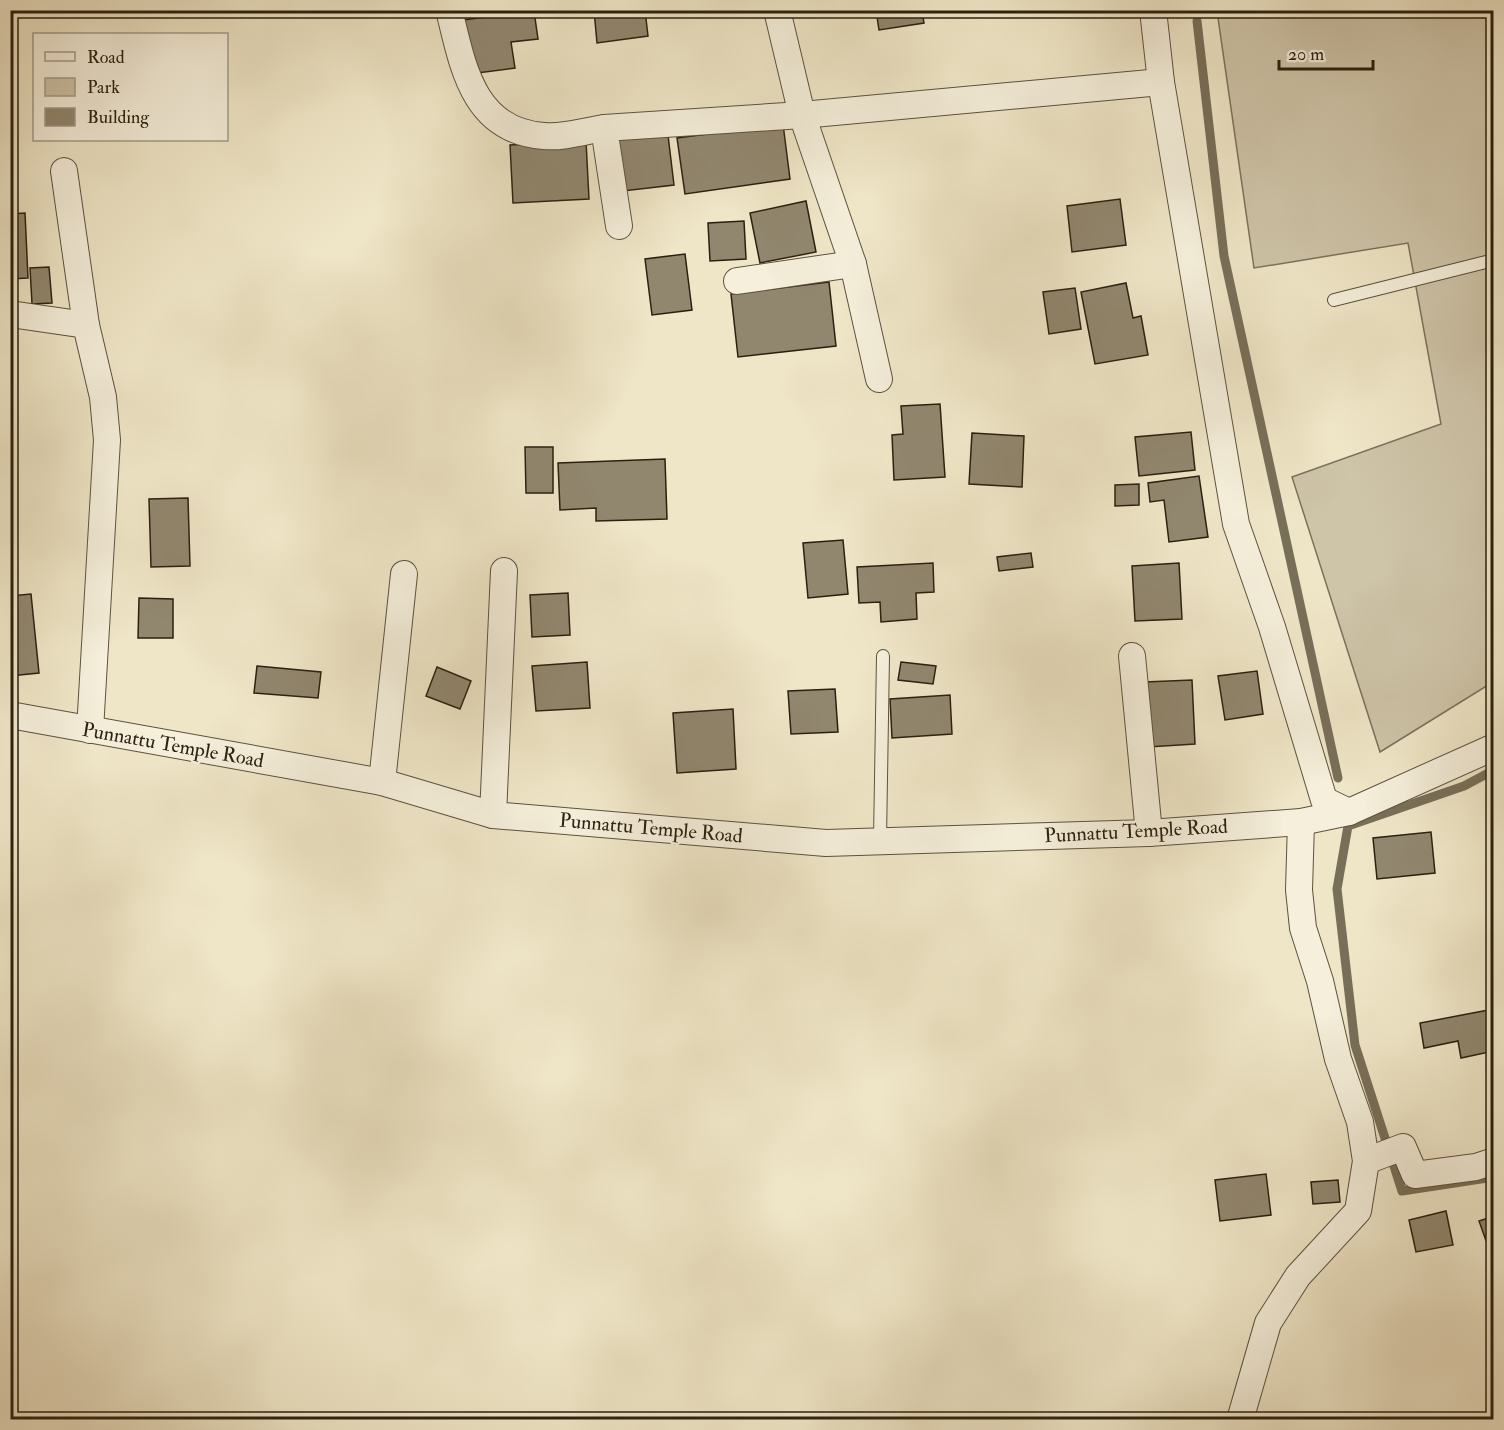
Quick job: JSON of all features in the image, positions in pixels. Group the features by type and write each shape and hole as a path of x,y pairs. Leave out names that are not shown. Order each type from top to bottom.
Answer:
{"street":[{"path":"449,10 460,54 473,90 492,117 516,131 545,136 604,128 802,115 1161,82"},
{"path":"777,10 802,115 853,264 879,379"},
{"path":"1153,10 1161,82 1236,524 1272,627 1324,800 1349,812"},
{"path":"604,128 619,226"},
{"path":"64,171 86,326 103,398 107,440 90,730"},
{"path":"737,281 853,264"},
{"path":"10,314 86,326"},
{"path":"493,815 504,571"},
{"path":"382,782 404,574"},
{"path":"1132,656 1149,833"},
{"name":"Punnattu Temple Road","path":"10,715 382,782 493,815 826,843 1149,833 1301,822 1349,812 1494,747"},
{"path":"1241,1412 1268,1323 1298,1276 1358,1210 1368,1160 1360,1122 1338,1059 1320,981 1303,928 1299,890 1301,822"},
{"path":"1368,1160 1403,1147 1415,1175 1476,1167 1494,1161"}],"lane":[{"path":"1334,300 1494,261"},
{"path":"880,840 883,656"}],"green space":[{"path":"1217,11 1493,11 1493,682 1380,752 1292,477 1441,424 1408,243 1254,268"}],"building":[{"path":"459,10 520,10 459,14"},
{"path":"594,10 645,10 648,36 597,43"},
{"path":"876,10 922,10 924,23 879,30"},
{"path":"534,11 538,39 511,42 515,68 470,74 463,20"},
{"path":"10,49 12,49 14,83 10,84"},
{"path":"783,124 790,179 685,194 677,138"},
{"path":"667,127 674,185 623,191 616,134"},
{"path":"586,141 589,199 513,203 510,145"},
{"path":"1120,199 1126,245 1072,252 1067,206"},
{"path":"806,201 816,252 760,263 750,213"},
{"path":"25,213 28,278 10,279 10,214"},
{"path":"744,221 746,259 710,261 708,223"},
{"path":"685,254 692,310 652,315 645,259"},
{"path":"49,267 52,303 32,304 30,268"},
{"path":"829,282 836,346 738,357 731,294"},
{"path":"1126,283 1133,318 1141,316 1148,355 1095,364 1081,292"},
{"path":"1075,288 1081,329 1049,334 1043,292"},
{"path":"940,404 945,477 894,480 892,435 903,434 901,406"},
{"path":"1191,432 1195,470 1139,476 1135,437"},
{"path":"972,433 1024,436 1022,487 969,484"},
{"path":"525,447 553,447 553,493 526,493"},
{"path":"665,459 667,519 596,521 596,508 560,510 558,463"},
{"path":"1199,476 1208,537 1169,542 1164,500 1150,502 1148,483"},
{"path":"1139,484 1139,505 1115,506 1115,485"},
{"path":"188,498 190,566 151,567 149,499"},
{"path":"843,540 848,594 808,598 803,543"},
{"path":"1031,553 1033,567 999,571 997,557"},
{"path":"933,563 934,592 916,593 917,619 881,622 880,602 859,603 857,567"},
{"path":"1179,563 1182,619 1135,621 1132,566"},
{"path":"568,593 570,635 532,637 530,595"},
{"path":"31,594 39,673 10,676 10,596"},
{"path":"139,598 173,599 173,638 138,638"},
{"path":"587,662 590,708 536,711 532,666"},
{"path":"901,662 936,666 933,684 898,680"},
{"path":"257,666 321,672 318,698 254,693"},
{"path":"437,667 471,681 460,709 426,696"},
{"path":"1257,671 1263,714 1225,720 1218,676"},
{"path":"1192,680 1195,744 1148,747 1145,682"},
{"path":"835,689 838,732 791,734 788,691"},
{"path":"950,695 952,734 892,738 890,699"},
{"path":"733,709 736,769 677,773 673,713"},
{"path":"1431,832 1435,873 1377,879 1373,838"},
{"path":"1494,1009 1494,1051 1461,1058 1458,1041 1424,1048 1420,1023"},
{"path":"1266,1174 1271,1215 1220,1221 1215,1180"},
{"path":"1338,1180 1340,1202 1313,1204 1311,1182"},
{"path":"1446,1211 1453,1245 1416,1252 1409,1220"},
{"path":"1494,1216 1494,1263 1479,1221"}],"waterway":[{"path":"1197,21 1224,256 1338,778"},
{"path":"1494,770 1464,786 1348,826 1337,889 1355,1045 1402,1191 1494,1177"}]}
